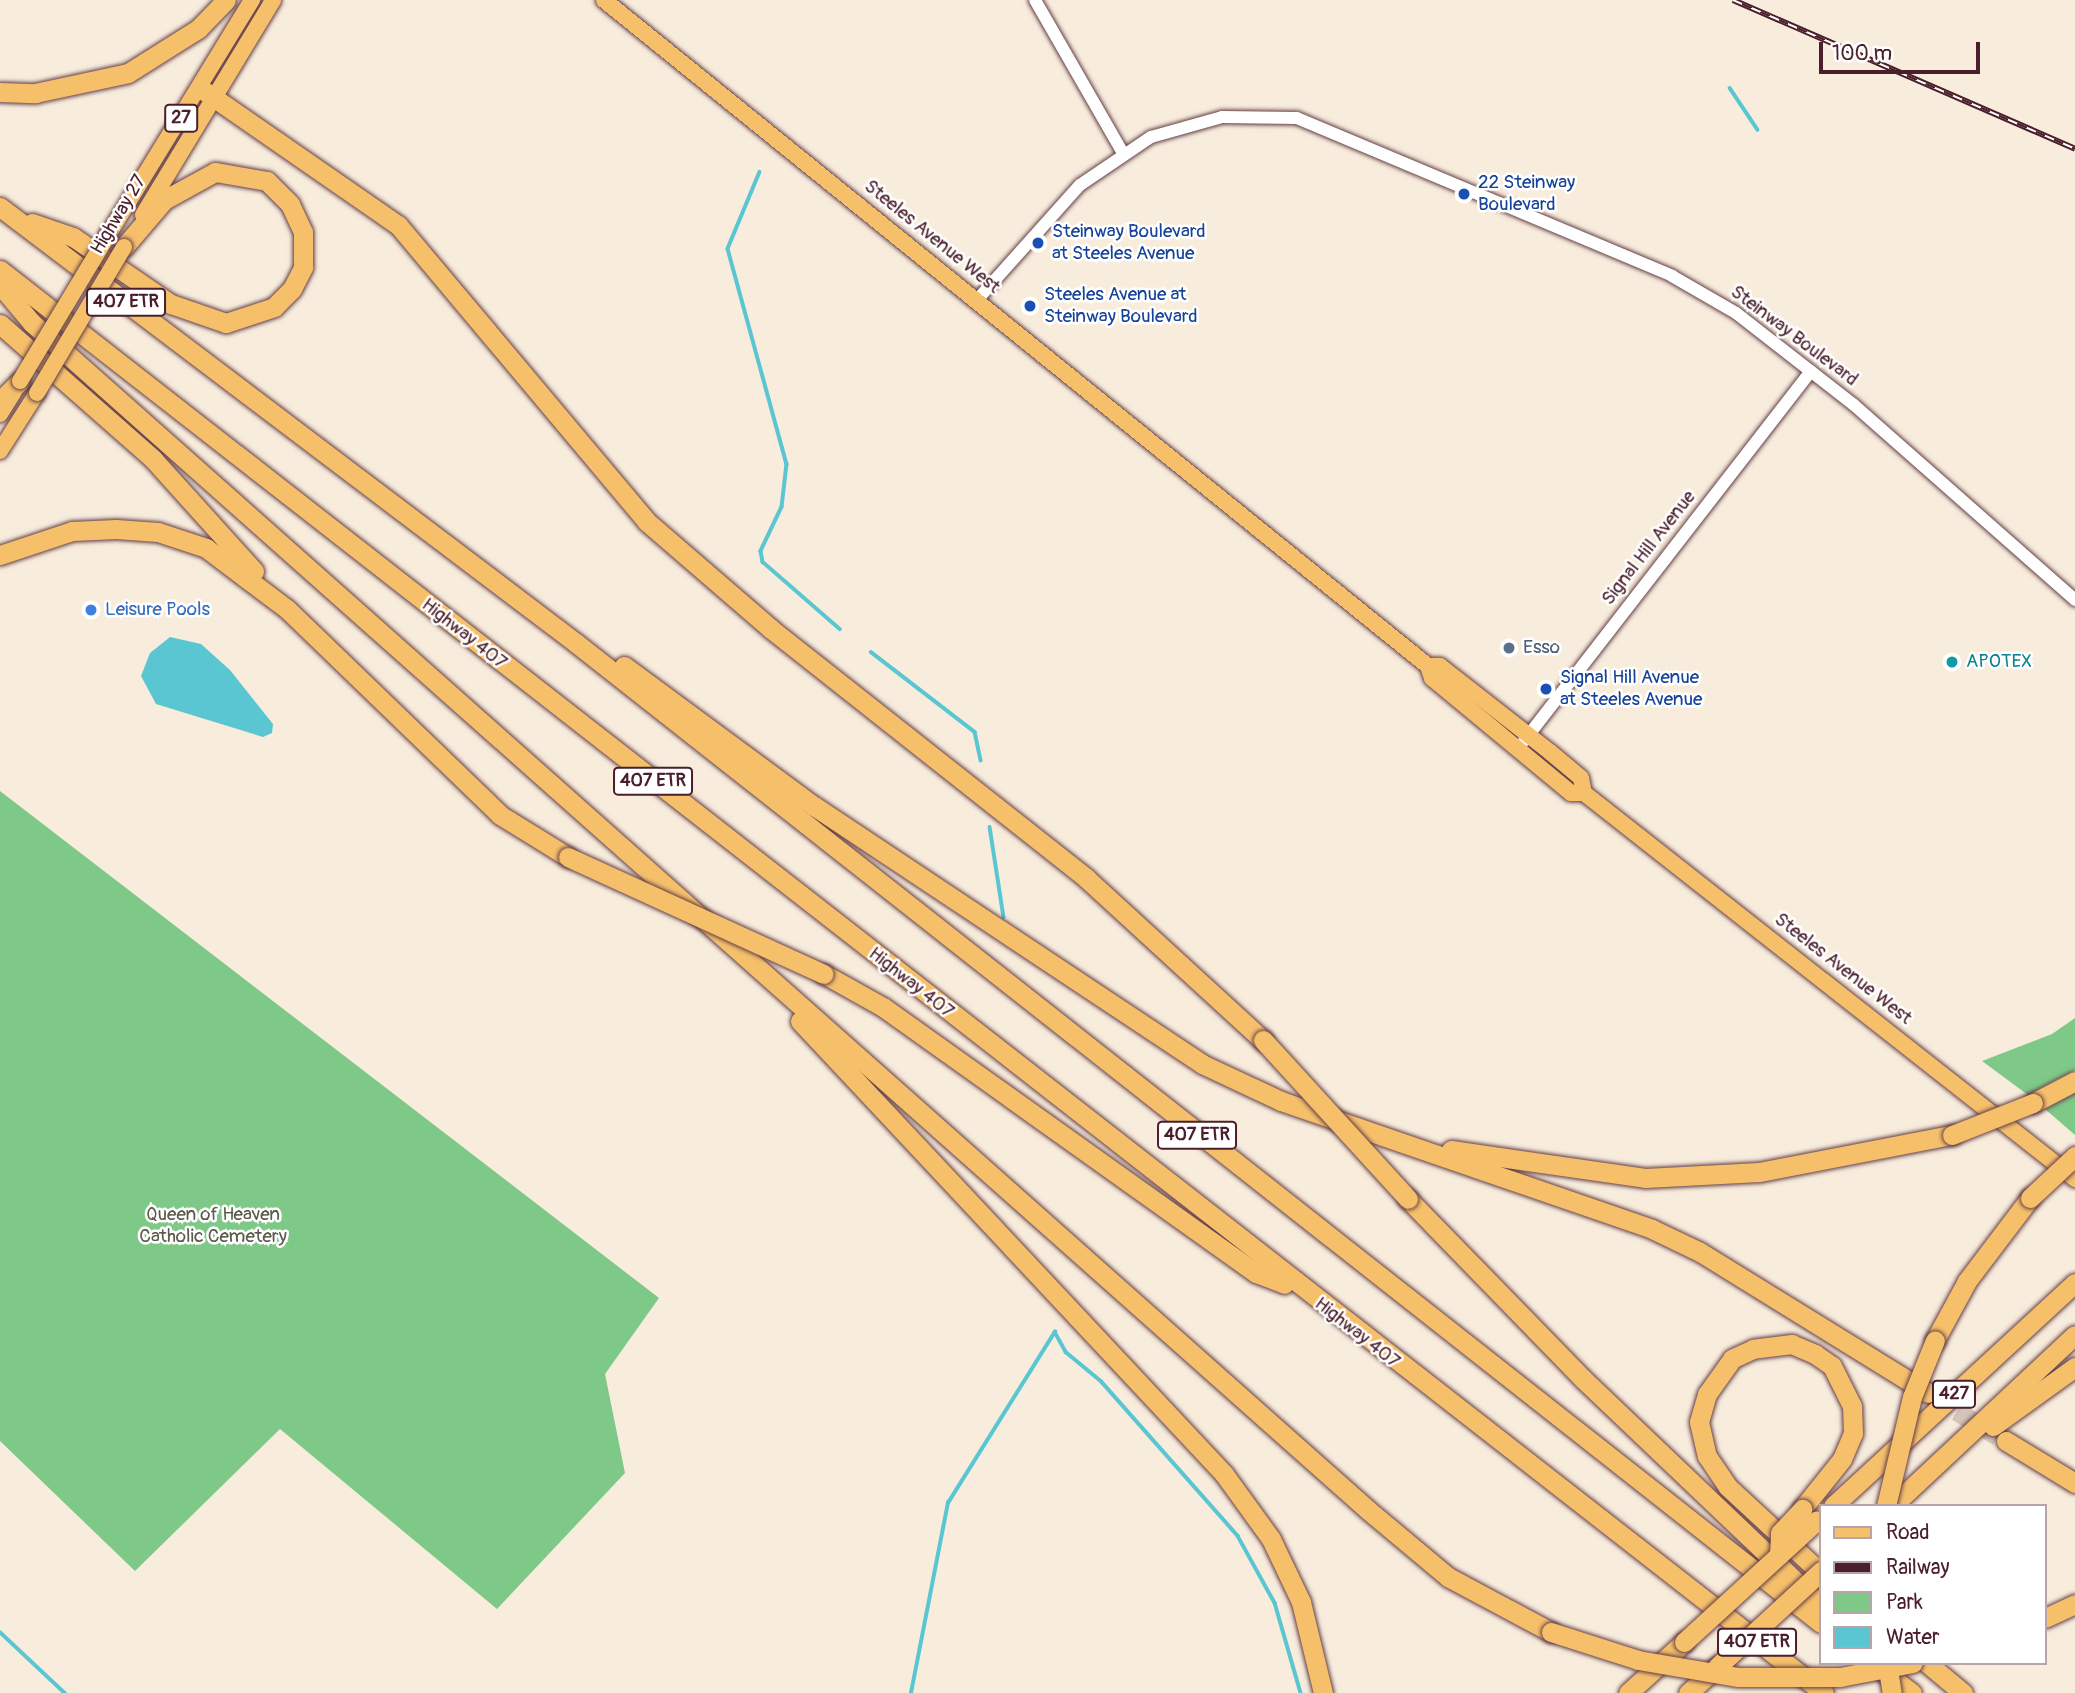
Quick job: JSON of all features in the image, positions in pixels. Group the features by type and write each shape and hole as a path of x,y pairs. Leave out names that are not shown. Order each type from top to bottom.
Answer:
{"highway":[{"path":"0,92 35,93 128,72 198,29 226,0"},
{"path":"207,92 398,225 646,521 771,629 1086,878 1263,1040 1408,1199 1583,1379 1820,1605"},
{"path":"7,212 73,237 171,304 226,323 274,307 292,289 303,267 303,232 290,204 267,181 215,172 164,200 124,247"},
{"name":"407 ETR","path":"7,212 576,643 1820,1622"},
{"name":"Highway 407","path":"0,270 1306,1293 1824,1693"},
{"path":"0,285 32,323 1448,1577 1551,1632 1638,1660 1739,1677 1840,1676 1902,1665"},
{"path":"0,324 153,459 287,609 500,816 568,857 824,974 883,1007 1256,1273 1306,1293"},
{"path":"0,401 20,381"},
{"path":"0,555 72,531 158,531 206,548 287,609"},
{"path":"576,643 623,665 814,806 1202,1064 1281,1101 1676,1240 1928,1393"},
{"path":"764,973 799,1020 1224,1474 1271,1539 1301,1602 1324,1693"},
{"path":"1405,1145 1645,1178 1759,1172 1952,1135 2033,1103 2075,1081"},
{"path":"1886,1504 1912,1397 1935,1340 1966,1281 2030,1198 2075,1156"},
{"name":"427","path":"1835,1504 2075,1283"},
{"name":"427","path":"1894,1504 2075,1335"},
{"path":"1628,1693 1779,1555 1780,1533 1814,1515 1853,1433 1853,1406 1832,1366 1815,1354 1792,1344 1753,1349 1732,1359 1707,1394 1699,1422 1707,1456 1728,1487 1820,1571"},
{"path":"1929,1471 2075,1367"},
{"path":"2006,1441 2075,1483"},
{"path":"1688,1693 1820,1573"},
{"path":"2047,1617 2075,1604"},
{"path":"1876,1665 1912,1693"},
{"path":"1885,1665 1892,1693"},
{"path":"1886,1665 1912,1693"},
{"path":"1929,1665 1963,1693"}],"main road":[{"name":"Highway 27","path":"0,451 124,247 207,92 252,0"},
{"name":"Highway 27","path":"0,414 108,234 273,0"},
{"name":"Steeles Avenue West","path":"604,0 1428,666 1440,666 1523,743 1581,778 1584,793 2075,1179"}],"street":[{"path":"1035,0 1123,153"},
{"name":"Steinway Boulevard","path":"977,300 1063,202 1123,153 1151,137 1222,117 1297,118 1328,127 1672,276 1736,313 1811,371 2075,600"},
{"name":"Signal Hill Avenue","path":"1523,743 1811,371"}],"green space":[{"name":"Queen of Heaven Catholic Cemetery","path":"0,791 659,1298 605,1374 625,1473 497,1609 280,1429 135,1571 0,1441"},
{"path":"2075,1018 2075,1070 2028,1095 1982,1061 2052,1034"},
{"path":"2075,1093 2075,1135 2045,1109"}],"water":[{"path":"170,637 201,644 230,670 273,724 272,733 263,737 156,704 141,676 150,653"}],"waterway":[{"path":"1730,88 1758,130"},
{"path":"760,172 728,249 787,464 782,507 761,551 763,562 840,629"},
{"path":"871,652 975,732 981,760"},
{"path":"990,827 1004,917"},
{"path":"1055,1332 1066,1352 1101,1381 1238,1536 1275,1603 1301,1693"},
{"path":"911,1693 948,1503 1055,1332"},
{"path":"0,1632 65,1693"}],"tunnel":[{"path":"1932,1396 2006,1441"}],"railway":[{"path":"1733,0 2075,149"}],"place":[{"name":"22 Steinway Boulevard","path":"1464,194"},
{"name":"Steinway Boulevard at Steeles Avenue","path":"1038,243"},
{"name":"Steeles Avenue at Steinway Boulevard","path":"1030,306"},
{"name":"Leisure Pools","path":"91,610"},
{"name":"Esso","path":"1509,648"},
{"name":"APOTEX","path":"1952,662"},
{"name":"Signal Hill Avenue at Steeles Avenue","path":"1546,689"}]}
